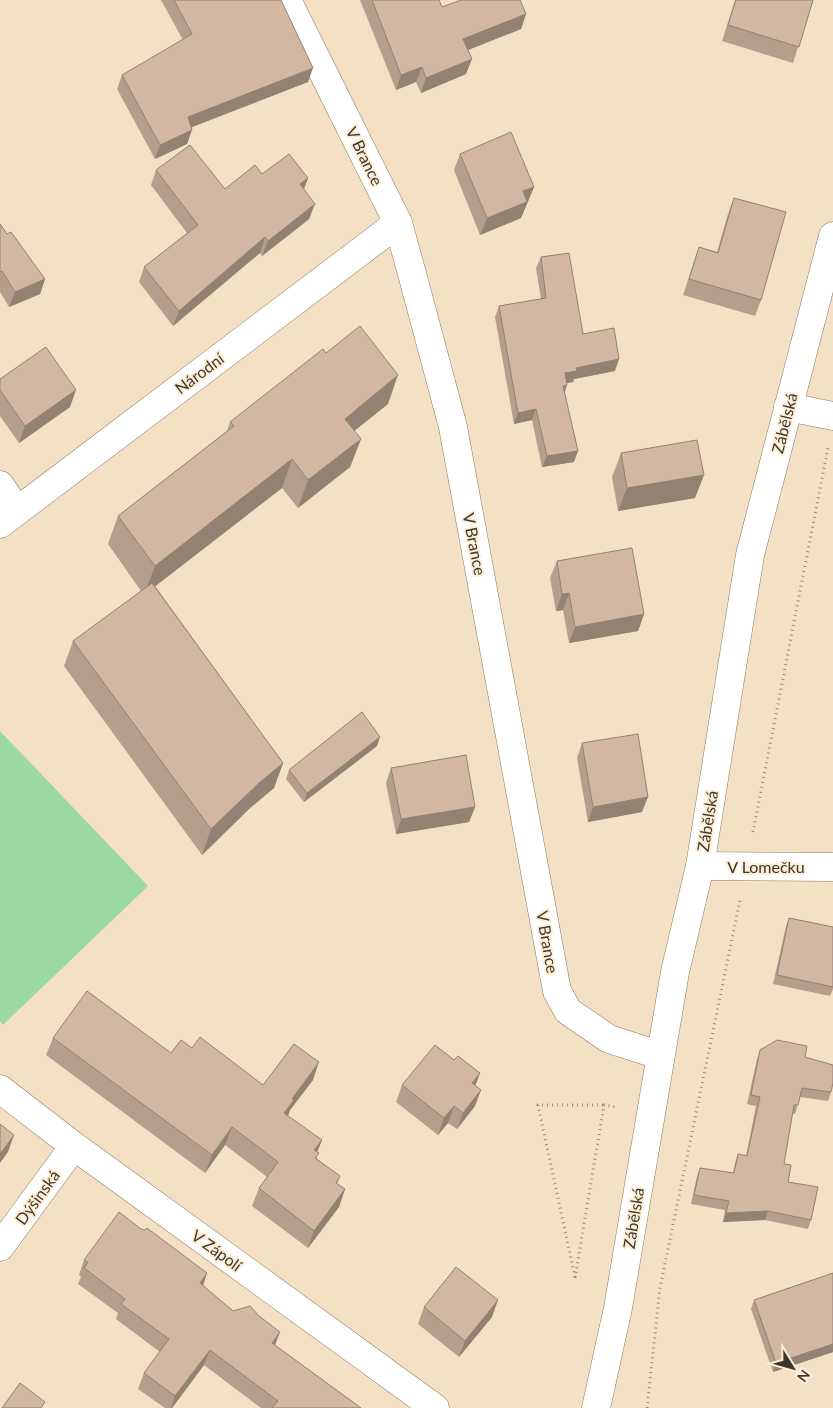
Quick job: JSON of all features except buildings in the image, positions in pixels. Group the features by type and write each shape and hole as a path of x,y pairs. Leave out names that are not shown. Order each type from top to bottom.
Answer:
{"street":[{"name":"V Brance","path":"287,0 398,223 453,426 556,991 568,1011 610,1039 659,1055"},
{"name":"Národní","path":"9,517 398,223"},
{"name":"Zábělská","path":"596,1408 618,1308 659,1055 675,972 700,866 750,555 833,236"},
{"path":"788,407 831,428"},
{"path":"0,485 9,517"},
{"name":"V Lomečku","path":"700,866 833,867"},
{"name":"V Zápolí","path":"0,1089 74,1146 435,1408"},
{"name":"Dýšinská","path":"0,1247 74,1146"}],"path":[{"path":"647,1408 660,1288 747,866 831,428"},
{"path":"575,1278 538,1105 604,1105"}],"green space":[{"path":"0,731 148,886 3,1025 0,1021"}]}
